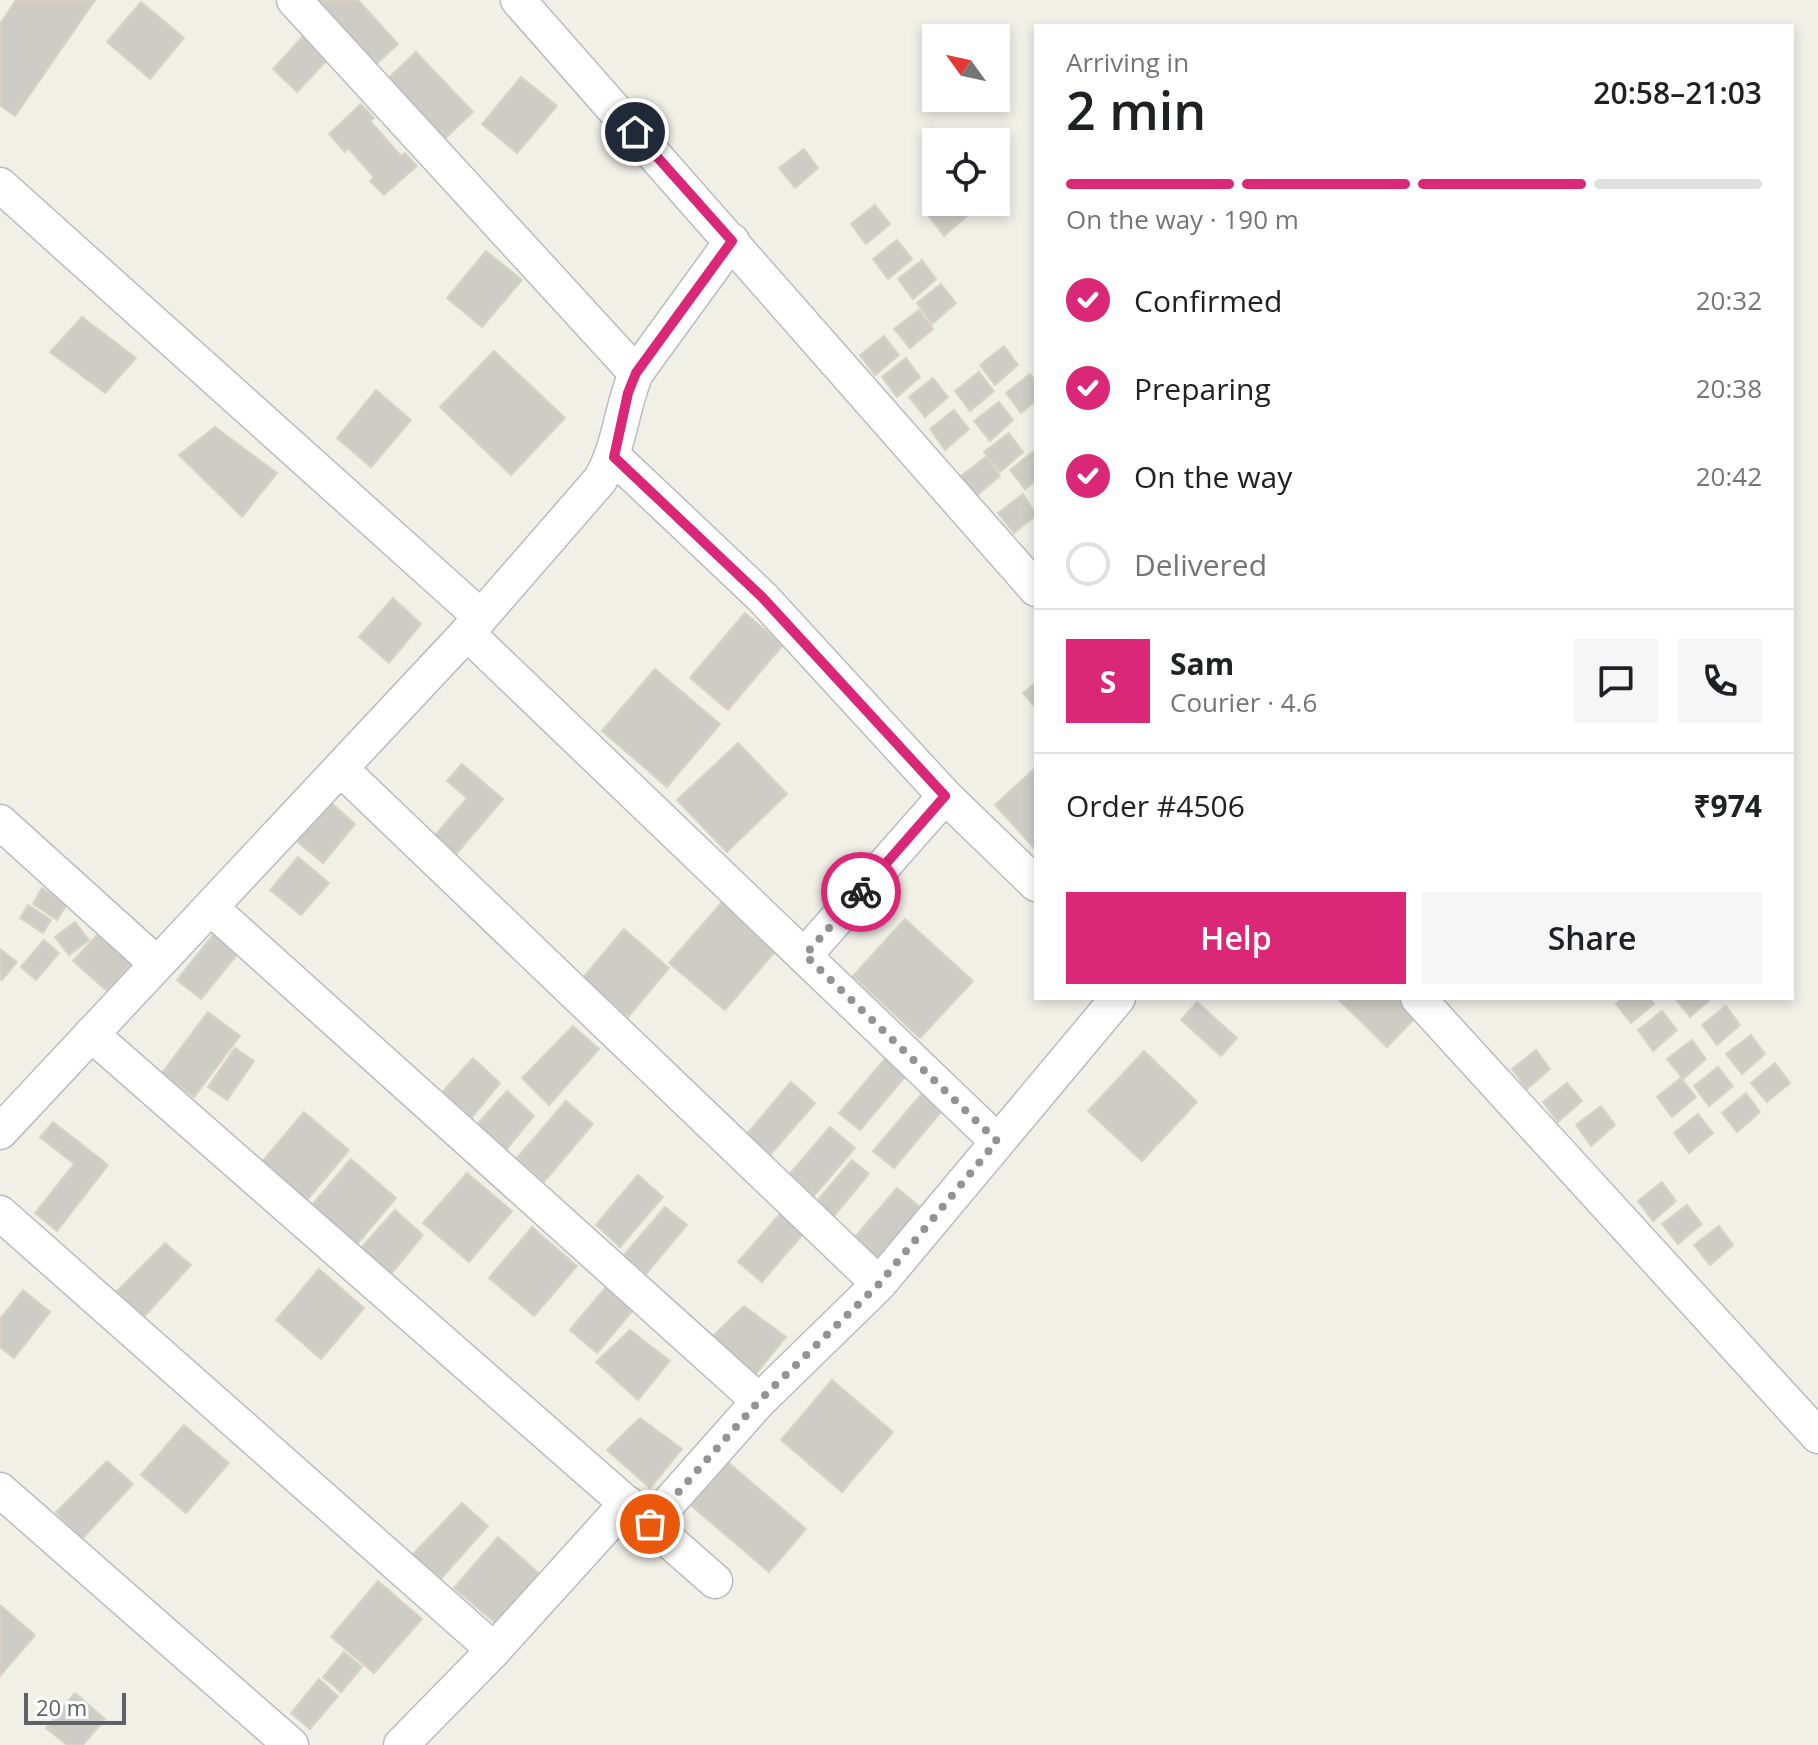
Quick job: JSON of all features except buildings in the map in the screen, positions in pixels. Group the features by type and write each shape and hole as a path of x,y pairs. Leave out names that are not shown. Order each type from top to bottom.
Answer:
{"street":[{"path":"294,0 636,373"},
{"path":"518,0 1034,587"},
{"path":"0,185 474,625 805,955 997,1141"},
{"path":"0,1132 474,625 600,480 614,457 628,393 636,373 732,241"},
{"path":"614,457 762,597 945,796 1034,882"},
{"path":"341,769 879,1284"},
{"path":"805,955 945,796"},
{"path":"0,822 156,963"},
{"path":"211,908 759,1401"},
{"path":"401,1745 494,1650 879,1284 1116,1000"},
{"path":"1420,1000 1818,1436"},
{"path":"91,1034 715,1581"},
{"path":"0,1213 494,1650"},
{"path":"0,1490 291,1745"}],"way so far":[{"path":"650,1524 759,1401 879,1284 997,1141 805,955 861,892"}],"route":[{"path":"635,132 732,241 636,373 628,393 614,457 762,597 945,796 861,892"}]}
